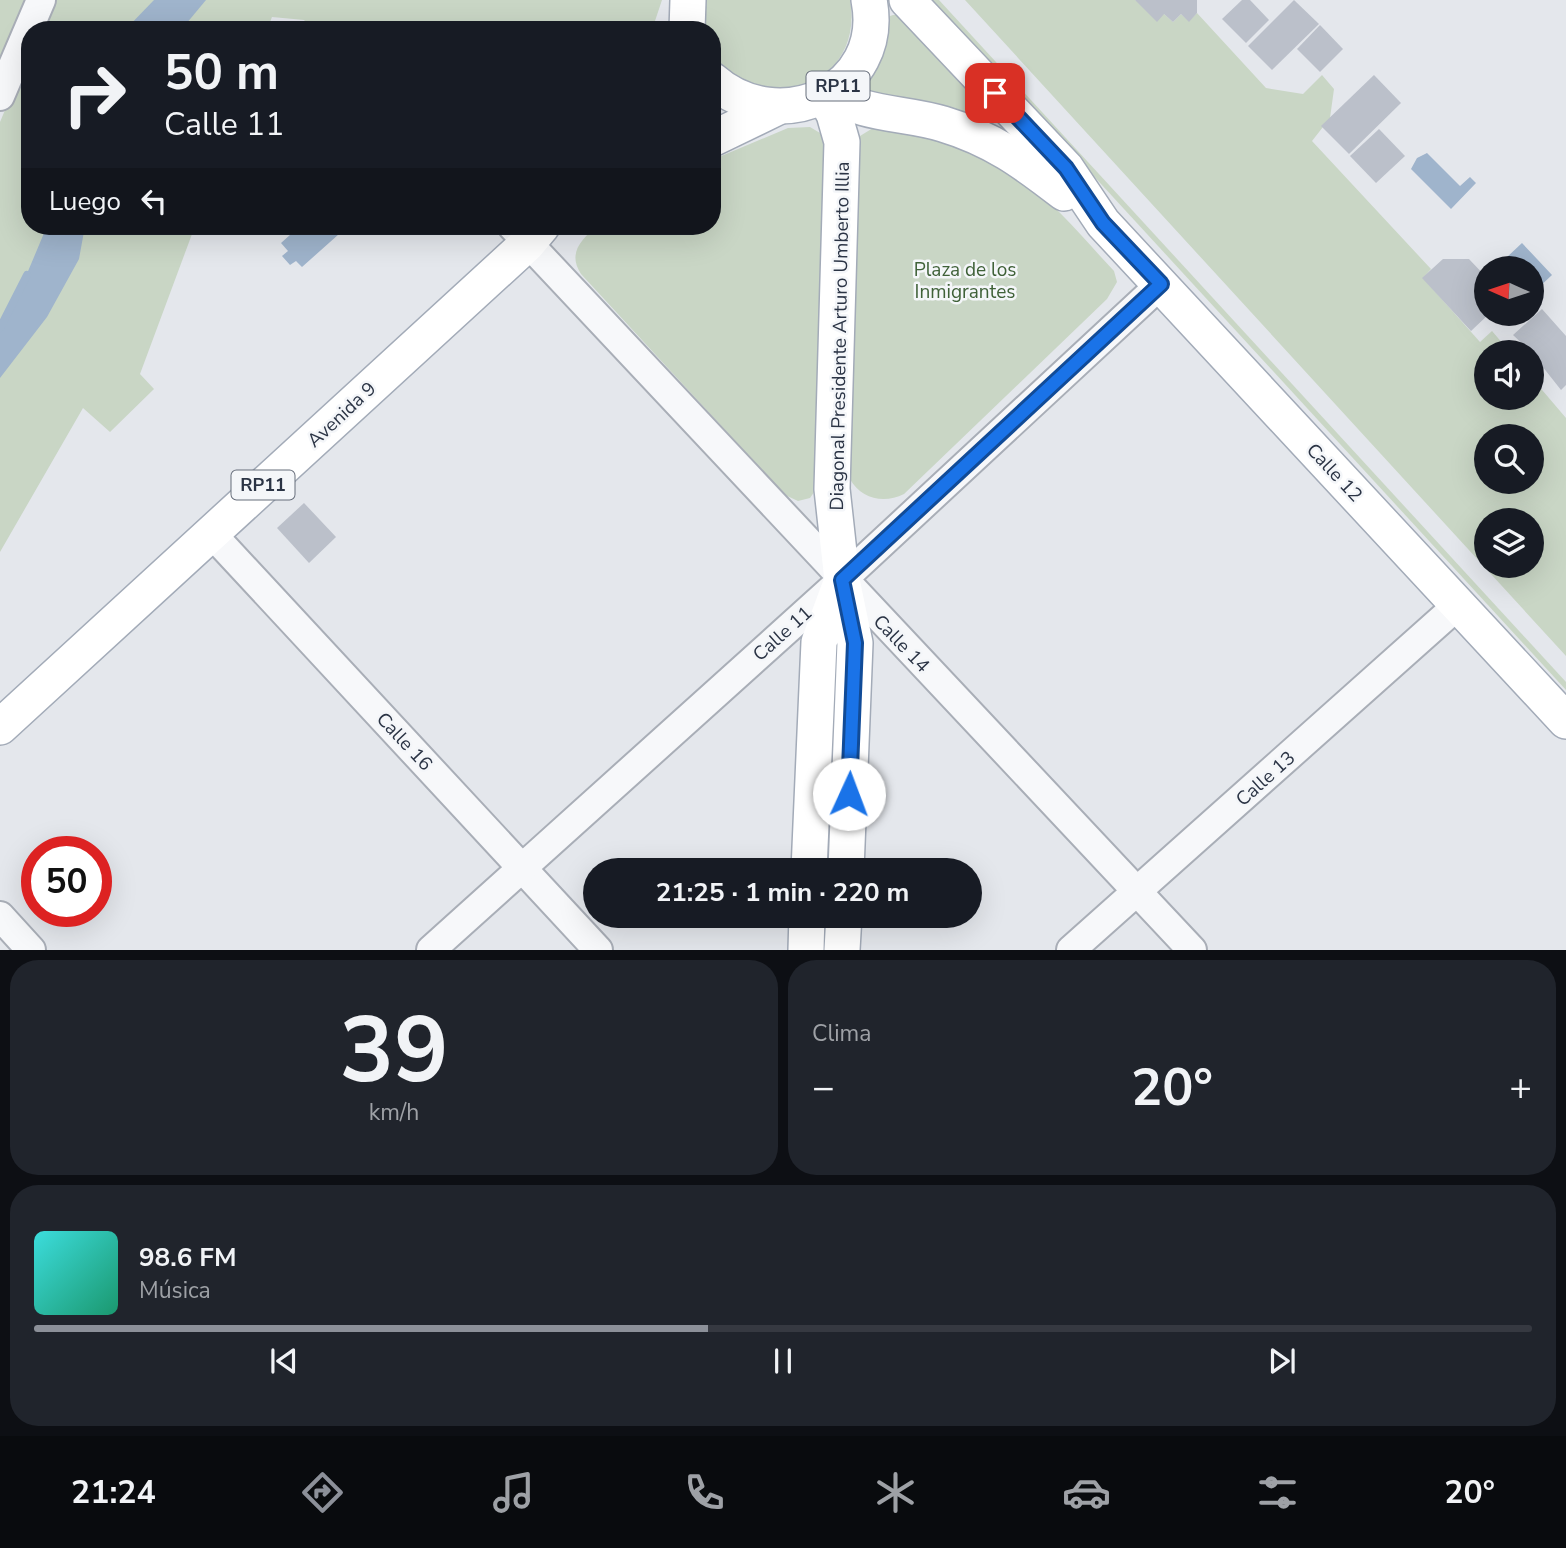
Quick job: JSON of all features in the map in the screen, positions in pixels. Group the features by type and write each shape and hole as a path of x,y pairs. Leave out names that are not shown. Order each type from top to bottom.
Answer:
{"main road":[{"name":"RP11","path":"721,86 747,103 776,108 801,105 827,94 848,77 864,50 871,20 869,0"},
{"path":"907,0 1066,168 1103,223"},
{"path":"827,94 866,110 922,117 1005,149 1025,161 1103,223"},
{"name":"Diagonal Presidente Arturo Umberto Illia","path":"827,94 842,142 832,489 842,580 855,643 846,858"},
{"name":"RP11","path":"721,135 776,108"},
{"name":"Calle 12","path":"1103,223 1566,721"},
{"name":"Avenida 9","path":"3,719 211,533 529,235"},
{"name":"Diagonal Presidente Arturo Umberto Illia","path":"810,858 819,642 842,580"},
{"path":"806,950 807,928"},
{"path":"842,950 843,928"}],"street":[{"path":"32,21 41,0"},
{"path":"0,96 21,47"},
{"name":"Calle 14","path":"538,235 842,580 1192,950"},
{"name":"Calle 11","path":"431,950 842,580 1161,284"},
{"name":"Calle 16","path":"211,533 598,950"},
{"name":"Calle 13","path":"1071,950 1458,605"},
{"path":"0,916 32,950"}],"green space":[{"path":"0,0 27,0 0,65"},
{"path":"51,0 662,0 655,21 305,21 272,17 270,21 43,21"},
{"path":"706,0 850,0 851,25 846,47 834,65 819,78 800,87 778,90 756,86 734,76 721,65 721,21 705,21"},
{"path":"932,0 939,0 1566,682 1566,690"},
{"path":"965,0 1135,0 1164,14 1173,22 1181,14 1189,21 1197,13 1266,88 1303,94 1322,75 1334,89 1330,118 1312,141 1431,269 1423,278 1478,340 1474,340 1474,410 1544,410 1544,392 1566,418 1566,656 1495,578 1544,578 1544,508 1474,508 1474,556"},
{"path":"900,15 980,99 980,115 975,118 861,92 857,81 887,17"},
{"path":"21,72 21,235 192,235 140,374 154,389 110,432 83,408 0,552 0,122"},
{"path":"810,127 825,136 817,488 810,498 798,501 785,495 581,274 575,259 578,247 587,235 721,235 721,156 788,128"},
{"name":"Plaza de los Inmigrantes","path":"873,128 952,143 996,162 1044,198 1114,271 1117,282 1107,299 904,494 889,499 867,495 850,479 857,143 860,136"},
{"path":"1492,331 1500,340 1482,340"}],"water":[{"path":"154,0 206,0 188,21 134,21"},
{"path":"1427,153 1460,186 1470,177 1476,183 1451,209 1411,169 1417,158"},
{"path":"43,235 83,235 79,259 47,317 0,378 0,329 13,307"},
{"path":"290,235 338,235 302,267 296,261 290,265 282,256 288,251 281,243"},
{"path":"1522,243 1534,256 1508,256"},
{"path":"1544,266 1552,275 1544,282"}],"building":[{"path":"1135,0 1197,0 1197,13 1189,22 1181,14 1173,22 1164,14 1157,22"},
{"path":"1242,0 1250,0 1269,20 1246,43 1222,19"},
{"path":"1294,0 1319,24 1272,70 1248,46"},
{"path":"1320,25 1343,49 1320,72 1297,49"},
{"path":"1374,75 1401,103 1349,154 1321,126"},
{"path":"1379,129 1405,156 1376,183 1350,156"},
{"path":"1443,259 1469,259 1474,264 1474,326 1476,326 1471,331 1422,278"},
{"path":"1544,311 1566,336 1566,385 1561,390 1544,368 1544,340 1518,340 1513,335 1523,326 1544,326"},
{"path":"304,503 336,537 309,563 277,528"}],"waterway":[{"path":"0,328 27,275"}],"route":[{"path":"849,794 855,643 842,580 1161,284 1103,223 1066,168 995,93"}]}
